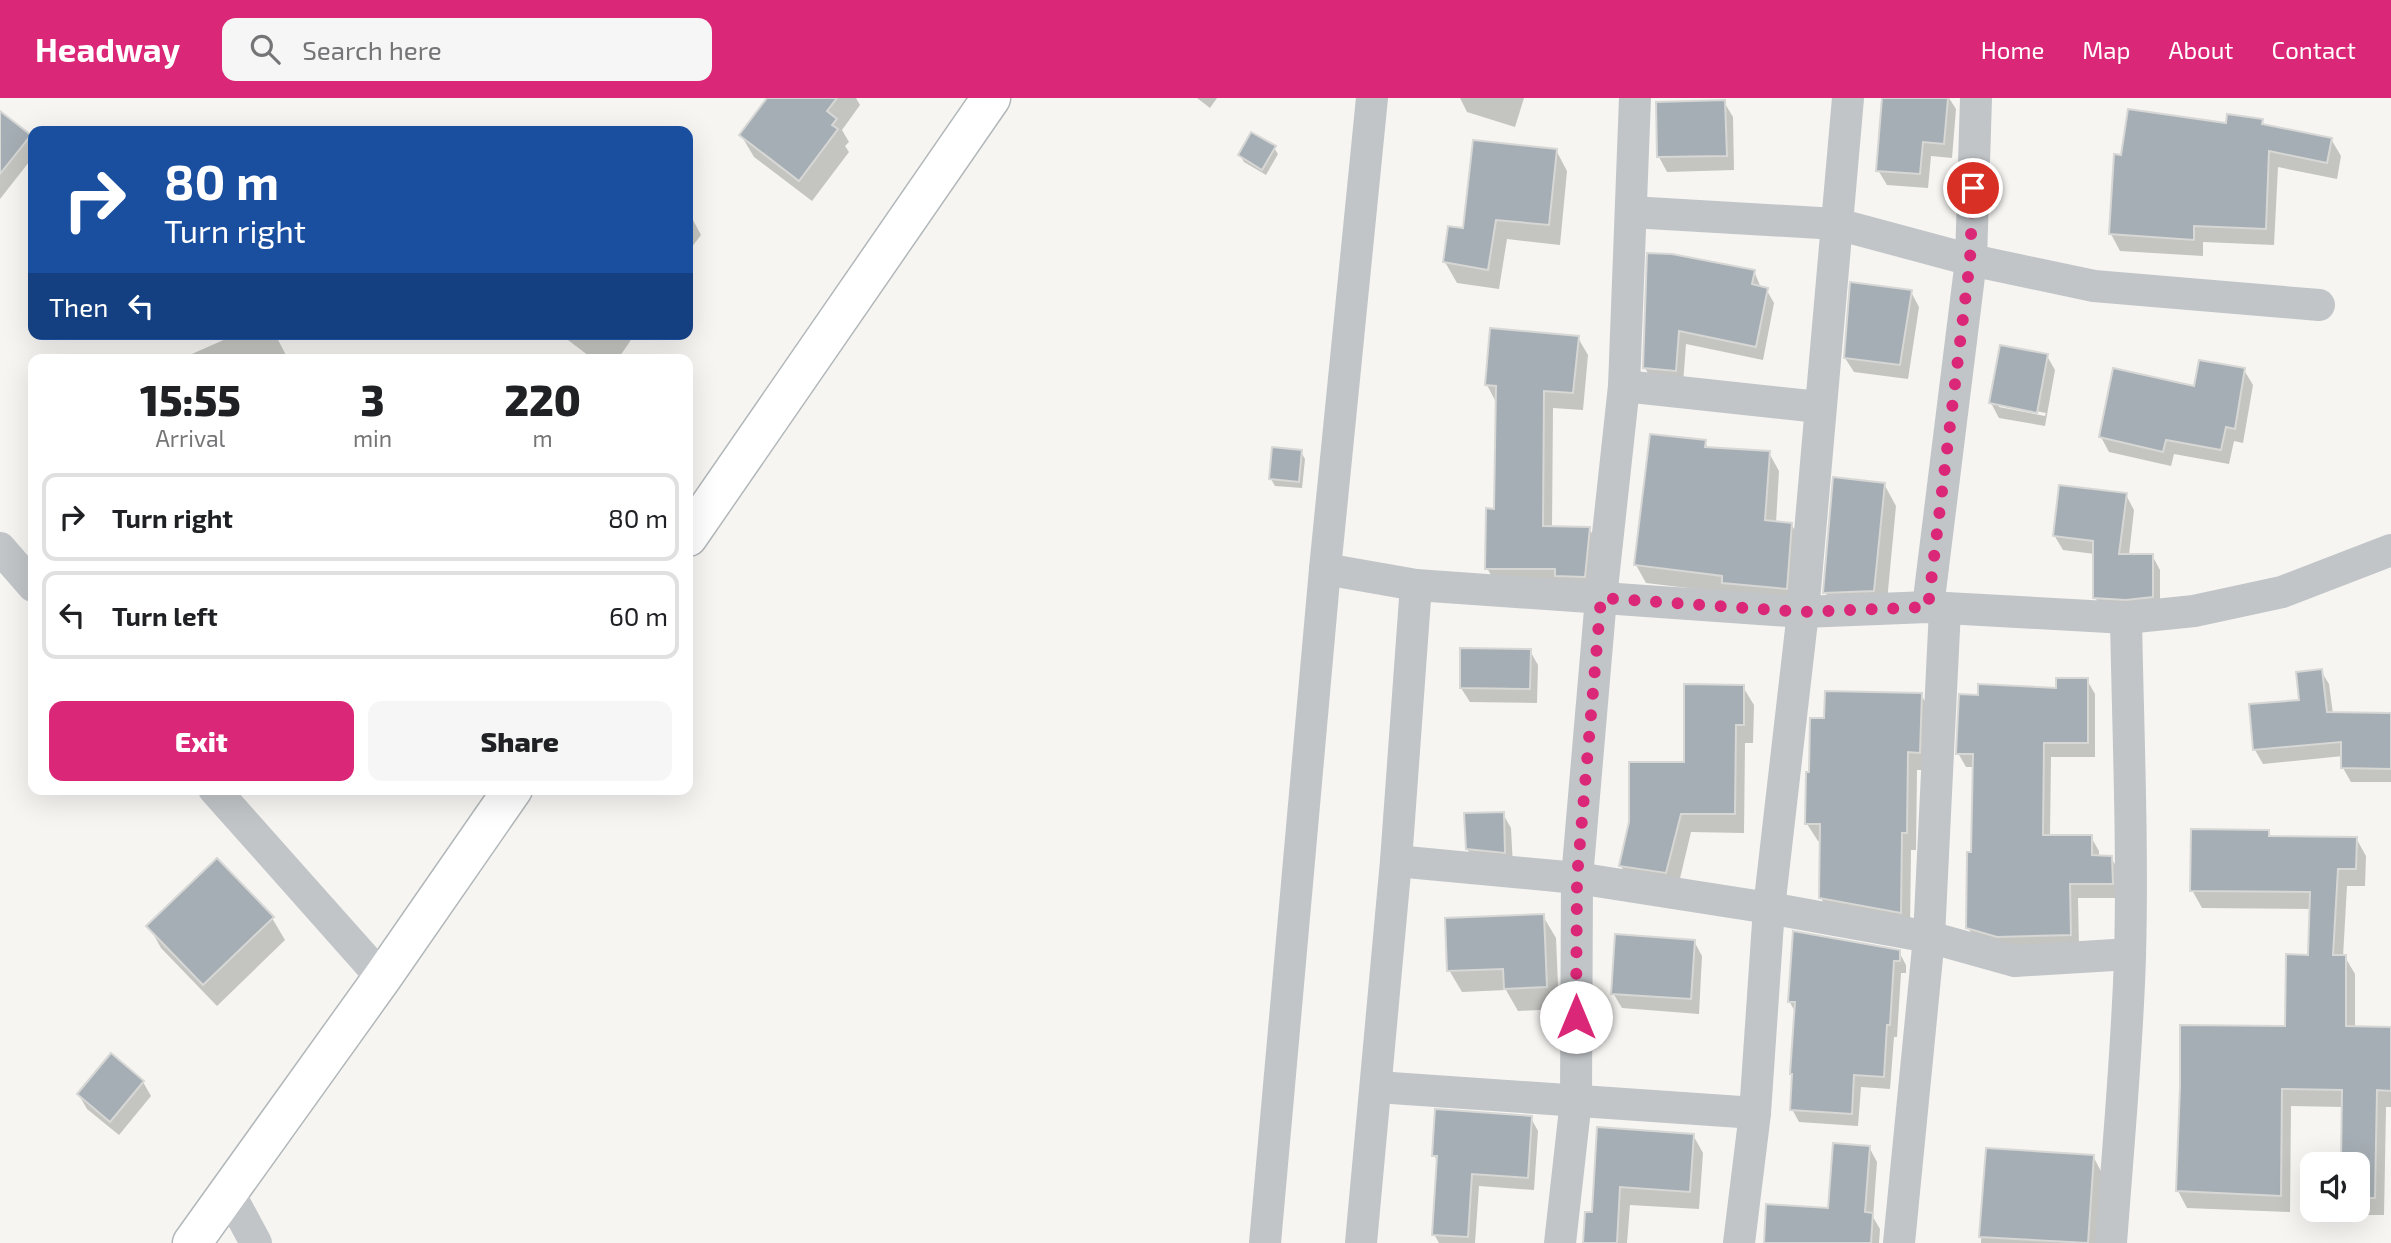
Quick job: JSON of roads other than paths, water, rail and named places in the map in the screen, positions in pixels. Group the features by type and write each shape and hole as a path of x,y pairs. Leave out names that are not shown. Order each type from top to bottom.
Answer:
{"main road":[{"path":"693,530 991,98"},
{"path":"192,1243 382,978 509,795"}],"street":[{"path":"1265,1243 1325,569 1372,98"},
{"path":"1560,1243 1576,1100 1577,878 1601,598 1624,386 1635,98"},
{"path":"1739,1243 1755,1113 1769,908 1803,612 1848,98"},
{"path":"1899,1243 1929,937 1936,608 1970,260 1976,98"},
{"path":"1632,212 1837,224 1970,260 2094,286 2319,304"},
{"path":"1624,386 1819,407"},
{"path":"0,548 28,580"},
{"path":"1325,569 1416,584 1803,612 1936,608 2126,618 2194,611 2282,592 2391,550"},
{"path":"1362,1243 1396,861 1416,584"},
{"path":"2111,1243 2128,1023 2130,954 2131,854 2126,618"},
{"path":"219,795 382,978"},
{"path":"1396,861 1577,878 1769,908 1929,937 2015,961 2130,954"},
{"path":"1377,1087 1755,1113"},
{"path":"229,1193 256,1243"}]}
